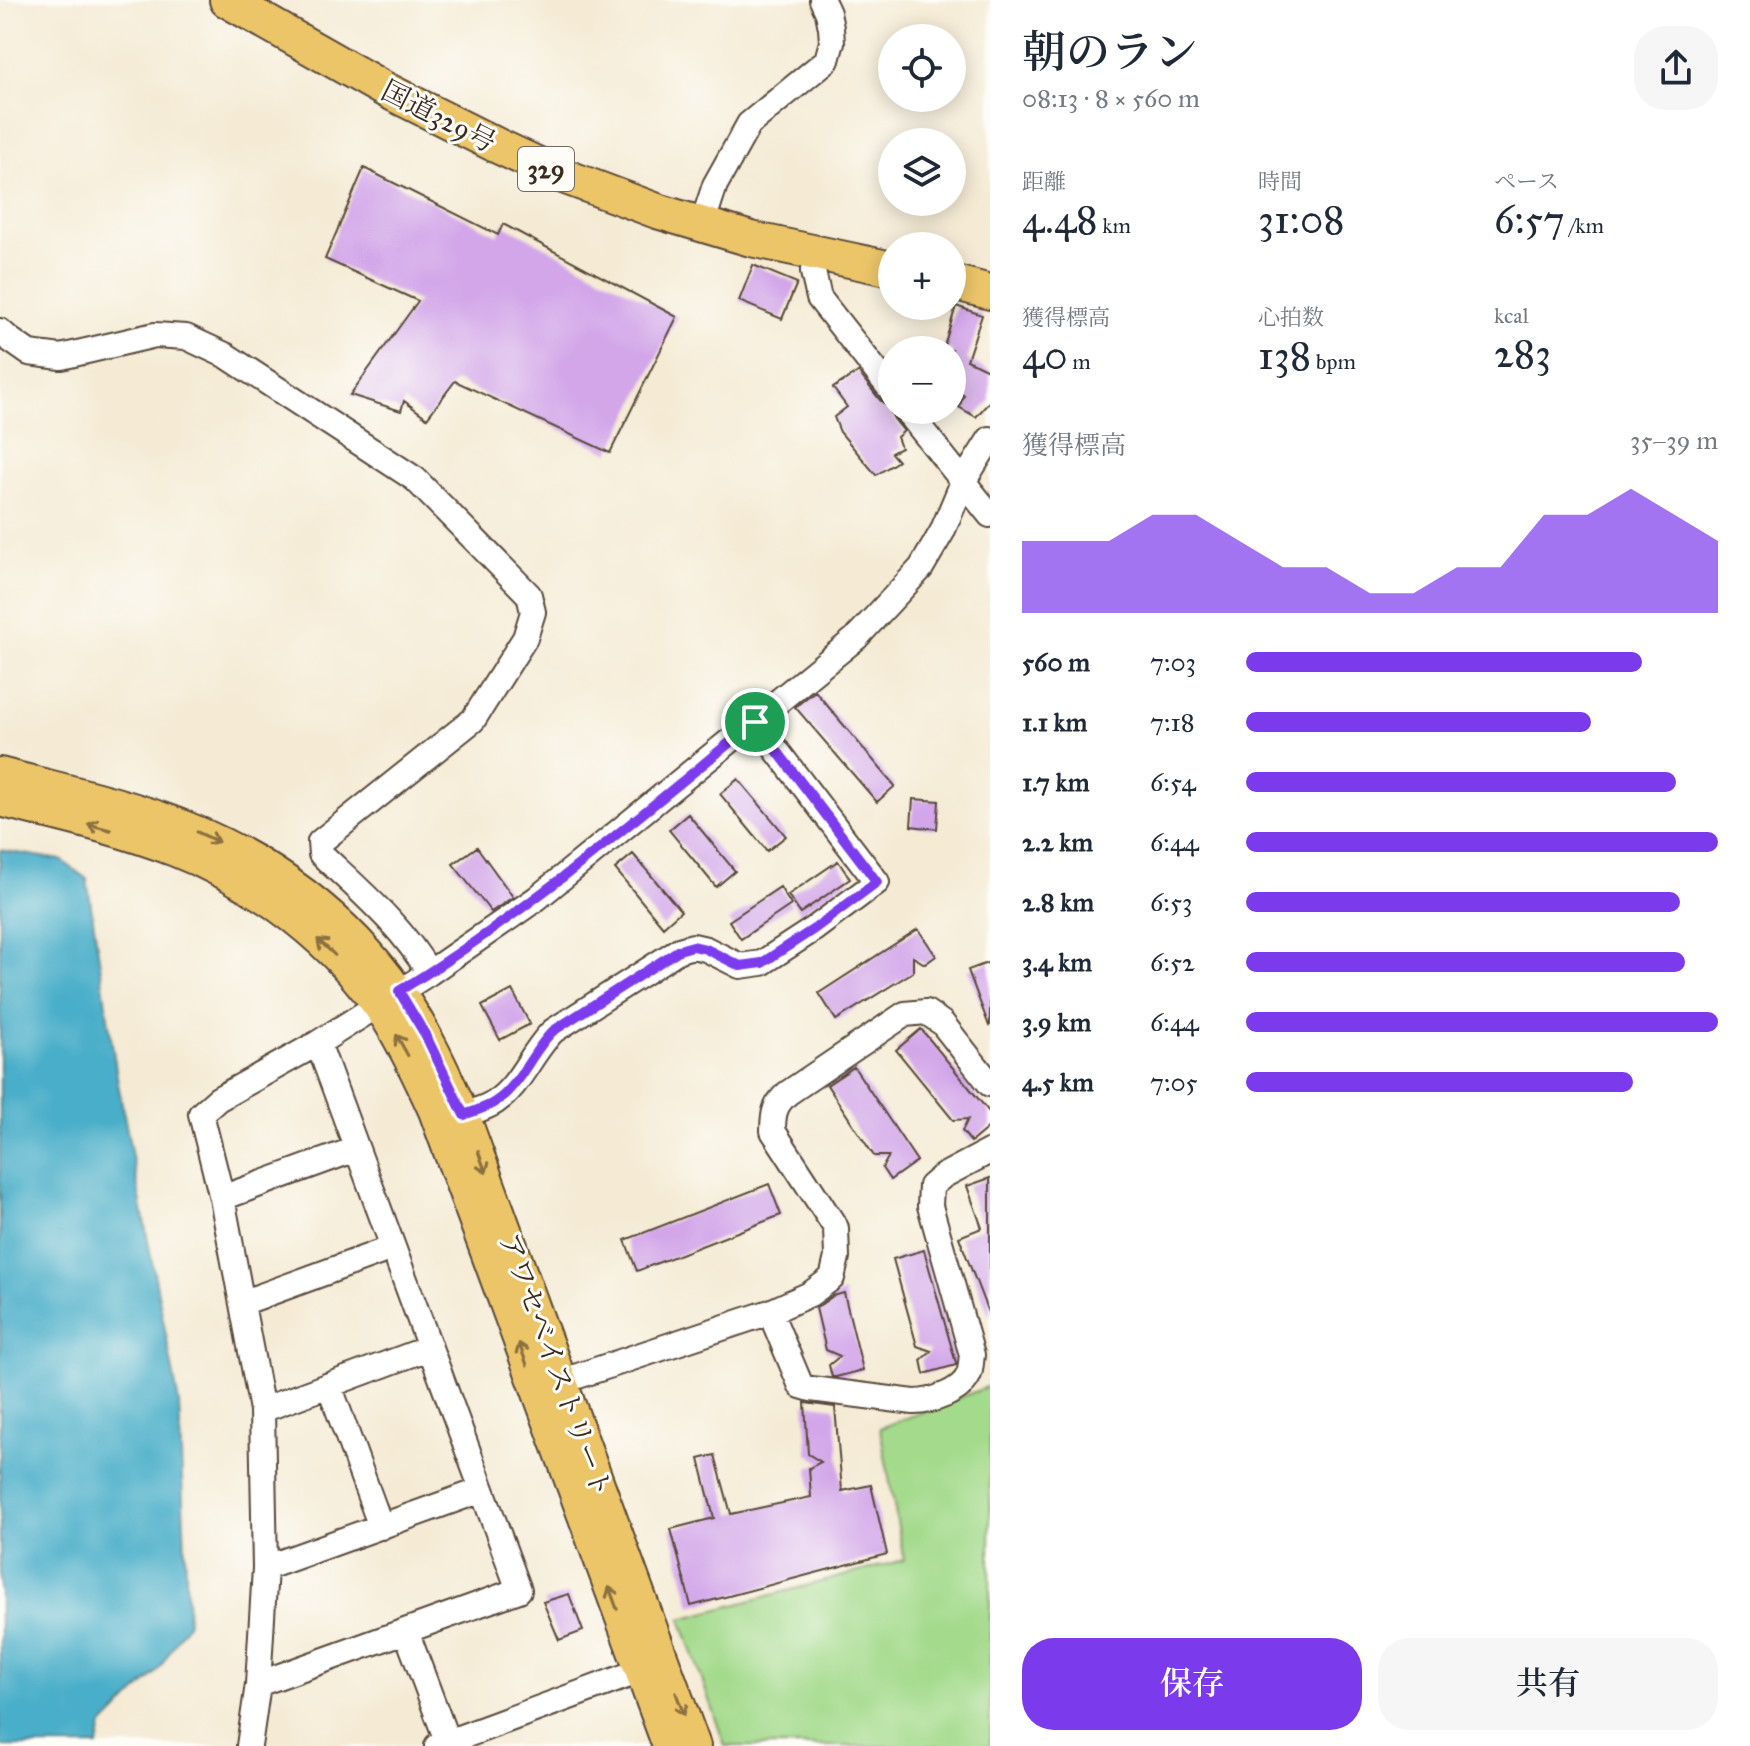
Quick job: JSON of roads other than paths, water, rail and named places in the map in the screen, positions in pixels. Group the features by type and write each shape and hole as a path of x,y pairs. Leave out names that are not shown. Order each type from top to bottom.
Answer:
{"highway":[{"name":"国道329号","path":"227,0 384,89 500,147 584,184 751,239 878,266"},
{"path":"966,286 990,292"}],"main road":[{"path":"0,773 142,812 187,827 243,854 286,880 360,942 388,998"},
{"path":"0,801 178,852 233,879 275,904 388,998"},
{"name":"アワセベイストリート","path":"388,998 436,1056 464,1115 563,1381 652,1667 668,1746"},
{"name":"アワセベイストリート","path":"388,998 408,1056 434,1111 652,1667 695,1746"}],"street":[{"path":"702,225 715,185 749,124 827,60 832,42 831,28 822,0"},
{"path":"814,253 813,272 819,298 878,373"},
{"path":"0,331 29,353 61,357 155,335 186,337 227,356 415,479 529,595 533,612 525,638 473,720 320,842 321,854 383,914 429,973"},
{"path":"917,424 990,515"},
{"path":"249,1746 258,1684 265,1568 262,1410 222,1198 201,1114 218,1099 318,1043 429,973 536,899 856,638 921,568 942,532 963,482 990,439"},
{"path":"464,1115 495,1102 504,1094 553,1031 679,950 693,946 706,949 740,966 762,963 877,882 755,722"},
{"path":"563,1381 770,1312 810,1294 832,1278 837,1257 836,1228 773,1131 777,1103 788,1093 905,1014 926,1012 942,1023 990,1084"},
{"path":"258,1684 519,1590 318,1043"},
{"path":"222,1198 356,1149"},
{"path":"770,1312 801,1386 914,1402 927,1402 956,1389 969,1375 972,1355 930,1206 931,1186 943,1176 990,1151"},
{"path":"242,1303 392,1248"},
{"path":"262,1410 429,1348"},
{"path":"329,1385 381,1527"},
{"path":"265,1568 482,1490"},
{"path":"406,1631 444,1745 652,1667"}],"water":[{"path":"0,850 61,860 87,879 118,1083 179,1403 188,1622 158,1671 102,1727 98,1746 0,1746"}]}
